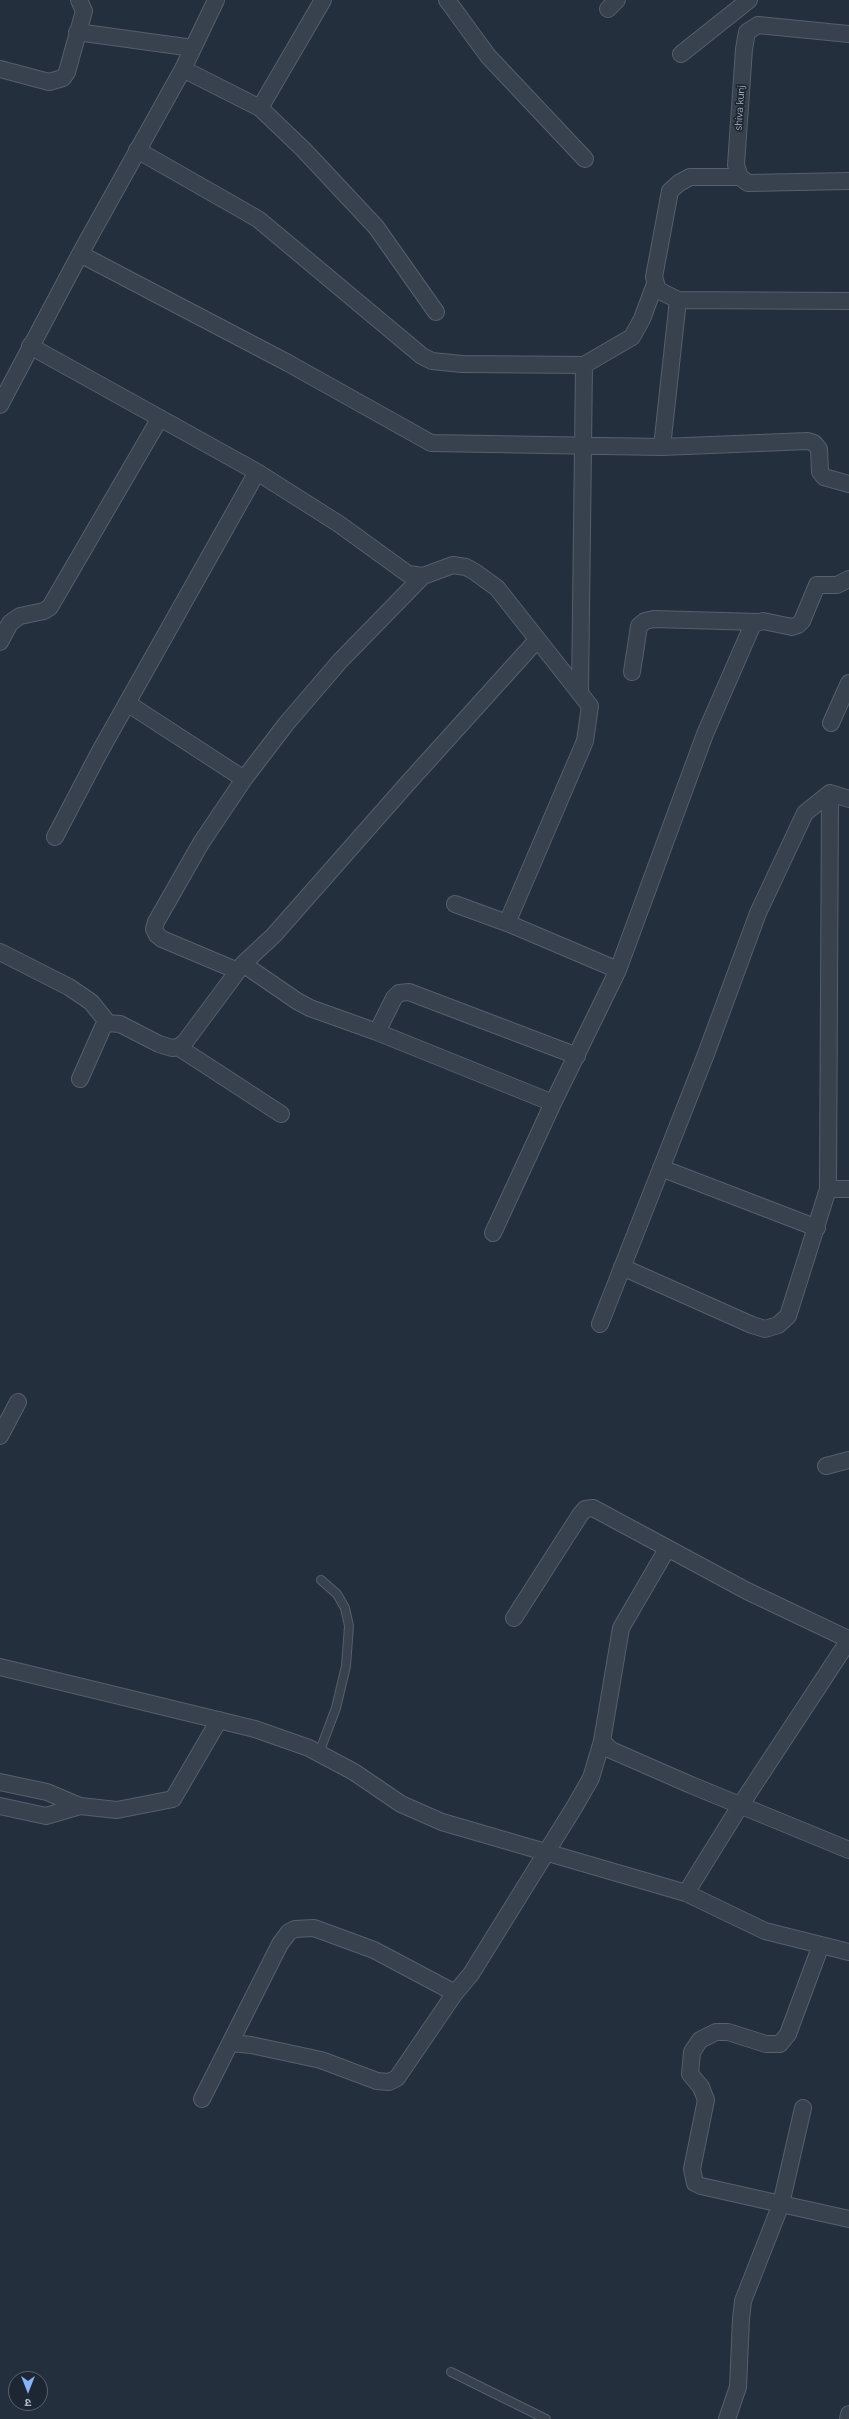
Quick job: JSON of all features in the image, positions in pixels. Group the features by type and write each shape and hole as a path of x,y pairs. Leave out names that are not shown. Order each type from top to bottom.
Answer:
{"street":[{"path":"0,69 49,82 57,81 67,72 84,9 79,0"},
{"path":"0,405 80,254 183,69 216,0"},
{"path":"260,108 323,0"},
{"path":"447,0 488,56 585,159"},
{"path":"681,54 749,0"},
{"name":"shiva kunj","path":"740,177 736,165 744,49 748,32 758,25 849,34"},
{"path":"77,32 193,48"},
{"path":"183,69 260,108 303,149 376,227 436,312"},
{"path":"137,150 258,219 422,356 432,361 462,364 584,365 632,337 642,319 655,284"},
{"path":"849,181 748,183 740,177 690,177 679,183 670,191 654,277 658,290 678,300 849,301"},
{"path":"80,254 288,363 431,443 583,444 662,447 808,441 814,443 819,449 820,472 824,477 849,484"},
{"path":"662,447 678,300"},
{"path":"30,346 257,472 339,524 398,568 408,574 423,576"},
{"path":"580,692 584,365"},
{"path":"0,642 10,623 20,616 44,611 50,607 160,418"},
{"path":"55,837 127,703 257,472"},
{"path":"505,922 507,923 585,741 590,706 536,640 497,588 466,567 453,565 423,576 340,662 286,724 244,779 201,843 156,922 154,929 156,935 162,939 240,967 297,1001 553,1103"},
{"path":"632,672 639,626 645,621 654,619 758,622 792,626 798,625 802,621 817,585 847,583"},
{"path":"493,1233 553,1103 618,970 705,734 750,630 753,624 758,622"},
{"path":"80,1079 103,1027 108,1023 120,1024 158,1044 172,1048 178,1047 185,1042 240,967 274,935 536,640"},
{"path":"831,723 849,682"},
{"path":"127,703 244,779"},
{"path":"830,793 849,799"},
{"path":"600,1324 758,913 805,813 830,793"},
{"path":"622,1267 752,1326 765,1329 778,1326 788,1316 828,1190 830,793"},
{"path":"455,904 505,922 618,970"},
{"path":"0,952 68,986 91,1002 108,1023"},
{"path":"377,1032 394,998 399,993 409,992 577,1056"},
{"path":"178,1047 281,1114"},
{"path":"661,1168 817,1228"},
{"path":"828,1190 849,1189"},
{"path":"0,1436 18,1402"},
{"path":"826,1466 849,1460"},
{"path":"514,1618 585,1509 599,1511 747,1591 848,1640 740,1806 686,1893"},
{"path":"231,2043 251,2045 321,2060 377,2081 390,2082 397,2078 456,1993 471,1974 591,1778 602,1741 621,1628 667,1549"},
{"path":"0,1667 98,1693 255,1729 319,1753 354,1772 416,1811 442,1822 686,1893 765,1931 849,1952"},
{"path":"0,1782 46,1792 80,1806 117,1810 173,1799 219,1720"},
{"path":"602,1741 612,1750 740,1806 849,1850"},
{"path":"0,1806 46,1816 80,1806"},
{"path":"202,2099 280,1944 289,1932 302,1927 314,1928 374,1950 456,1993"},
{"path":"821,1945 788,2034 780,2044 766,2044 728,2032 716,2032 700,2040 692,2052 690,2074 702,2087 706,2100 692,2169 695,2183 849,2219"},
{"path":"727,2419 738,2387 740,2319 743,2301 781,2204 803,2108"},
{"path":"848,2419 849,2414"}],"lane":[{"path":"319,1753 336,1708 346,1666 349,1626 345,1608 337,1594 321,1580"},
{"path":"451,2372 546,2419"}]}
